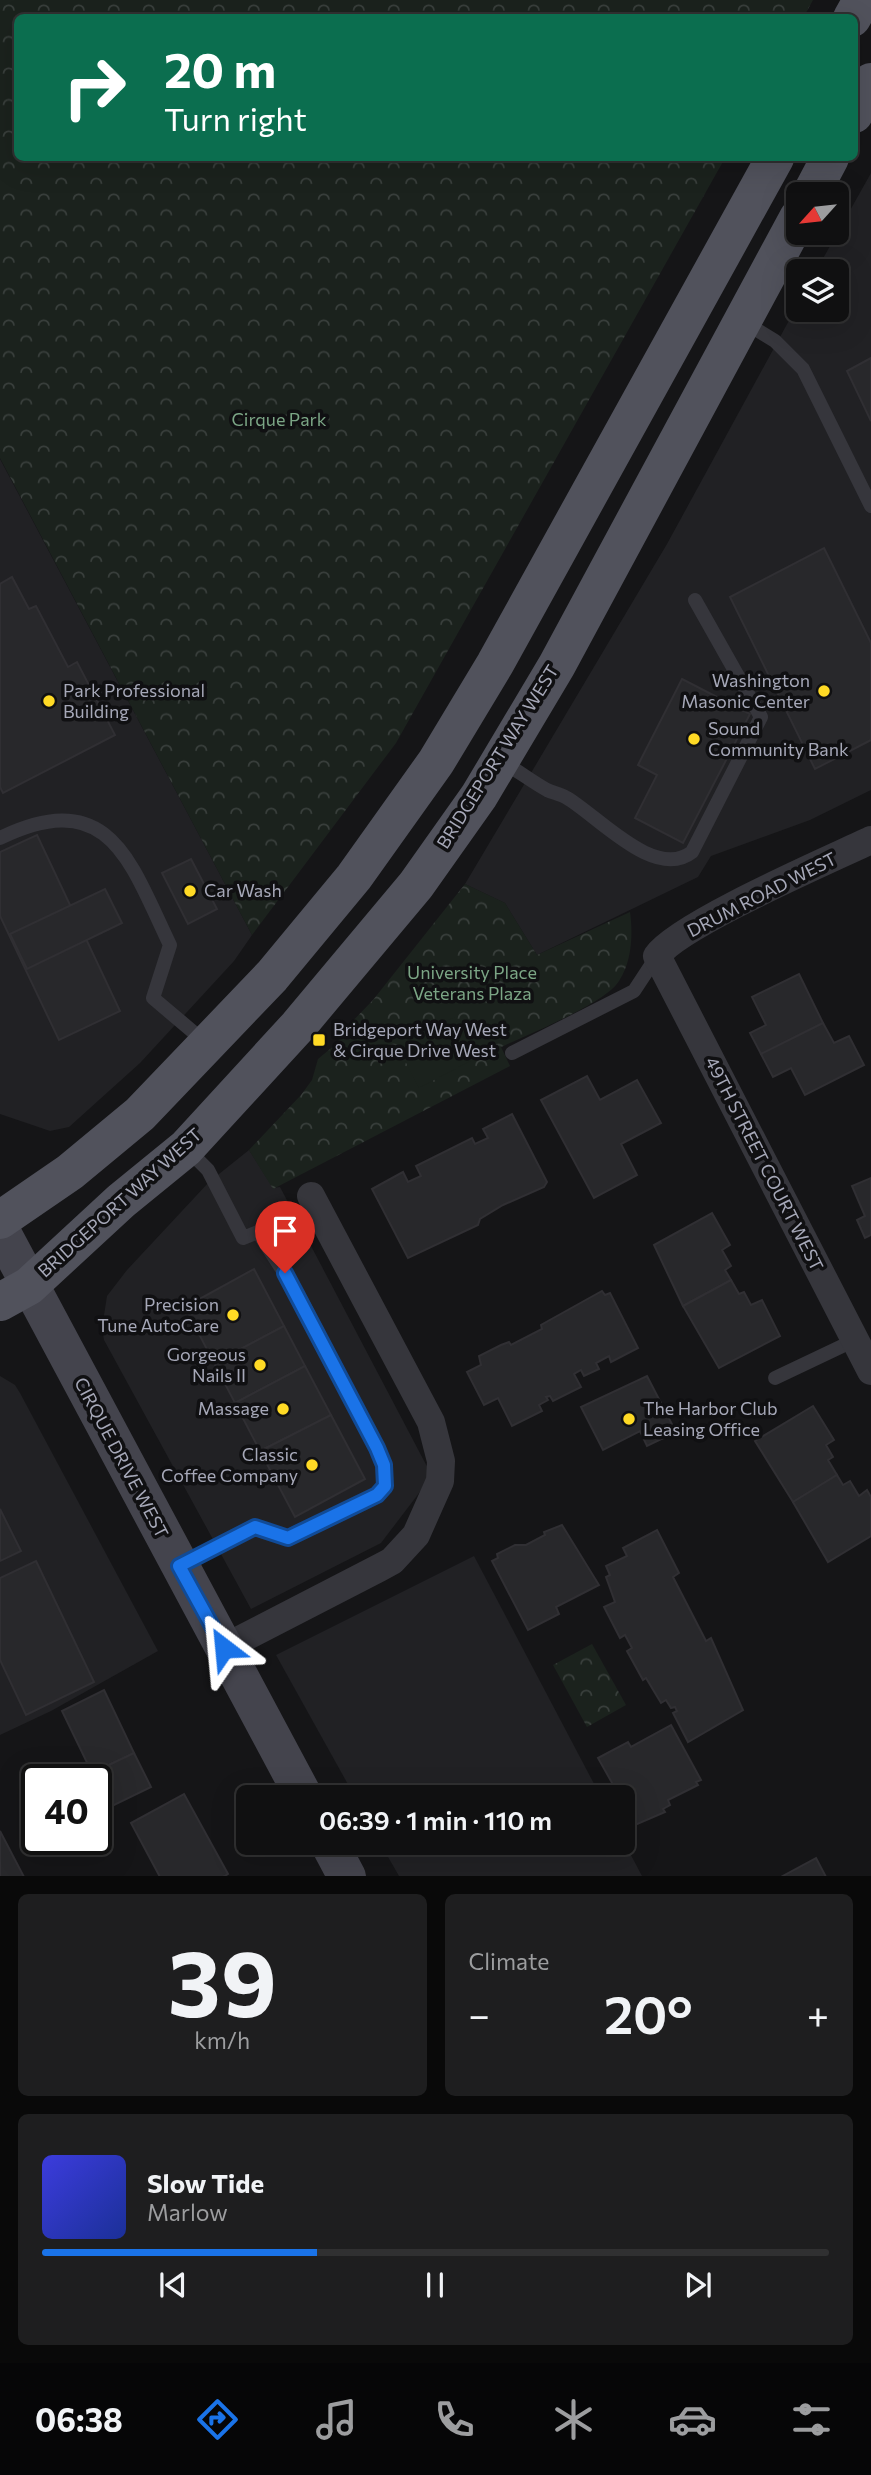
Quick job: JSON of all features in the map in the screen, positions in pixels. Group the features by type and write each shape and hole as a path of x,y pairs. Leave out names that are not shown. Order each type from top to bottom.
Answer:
{"main road":[{"path":"858,106 871,82"},
{"path":"0,1220 70,1172 140,1114 209,1046 272,976 354,877 436,762 495,664 773,161"},
{"path":"817,182 828,161"},
{"name":"BRIDGEPORT WAY WEST","path":"14,1294 186,1148 298,1026 415,885 500,760 557,665 786,240"}],"street":[{"name":"DRUM ROAD WEST","path":"657,956 665,945 707,921 871,840"},
{"name":"49TH STREET COURT WEST","path":"657,956 871,1371"},
{"path":"224,1648 392,1560 423,1524 440,1481 441,1461 431,1422 311,1196"},
{"name":"CIRQUE DRIVE WEST","path":"0,1228 14,1294 179,1566 298,1785"},
{"path":"335,1855 346,1876"}],"lane":[{"path":"742,321 775,341 803,369 871,506"},
{"path":"500,760 547,790 568,798 606,828 662,859 683,859 700,839 761,717 695,600"},
{"path":"0,838 32,824 61,819 93,827 120,848 170,946 153,998 188,1025 209,1046"},
{"path":"512,1053 634,991 657,956"},
{"path":"179,1566 255,1527 288,1538 377,1495 385,1486 386,1476 377,1448 298,1294 258,1232 243,1238 208,1170 186,1148"},
{"path":"775,1378 855,1340"}],"shaded area":[{"path":"871,173 871,790 810,820 711,856 698,877 537,955 505,903 465,884 667,544 788,322 849,322 849,259 823,259 831,245 849,245 849,212"},
{"path":"0,459 252,935 234,961 140,1063 69,1127 50,1131 0,1114"},
{"path":"249,1150 273,1188 280,1187 432,1476 381,1543 251,1609 104,1340 102,1328 107,1296 127,1270 209,1182"},
{"path":"0,1376 15,1385 20,1393 158,1651 51,1711 0,1735"},
{"path":"474,1556 595,1785 348,1785 276,1655"},
{"path":"387,1855 631,1855 642,1876 399,1876"}],"green space":[{"name":"Cirque Park","path":"0,0 813,0 805,14 14,14 14,161 723,161 396,743 252,935 0,458"},
{"name":"University Place Veterans Plaza","path":"465,884 505,903 537,955 630,912 630,947 627,965 619,981 599,999 583,1008 501,1047 510,1066 273,1189 249,1150 301,1095 312,1080 318,1059 336,1044 347,1027 373,1000"},
{"path":"454,1017 476,1058 419,1088 398,1047"},
{"path":"592,1644 626,1705 587,1727 553,1665"}],"building":[{"path":"871,358 871,421 847,371"},
{"name":"Washington Masonic Center","path":"824,548 871,643 871,740 815,769 730,597"},
{"name":"Park Professional Building","path":"12,577 29,609 36,606 68,667 77,662 115,735 3,793 0,787 0,584"},
{"name":"Sound Community Bank","path":"682,679 750,714 683,843 635,818 657,775 638,765"},
{"path":"37,835 120,1011 59,1040 0,916 0,852"},
{"name":"Car Wash","path":"191,859 217,909 188,924 162,873"},
{"path":"105,889 122,923 27,969 10,934"},
{"path":"799,974 823,1023 761,1054 750,1033 766,1025 752,997"},
{"path":"823,1023 834,1043 849,1036 864,1065 805,1095 791,1068 773,1077 761,1054"},
{"path":"587,1076 600,1100 637,1080 661,1123 621,1144 637,1175 594,1198 541,1100"},
{"path":"512,1114 547,1182 544,1187 503,1205 480,1219 478,1225 408,1258 372,1189 403,1172 408,1182 421,1176 416,1166 472,1138 475,1144 488,1138 483,1129"},
{"path":"871,1178 871,1235 865,1238 857,1220 865,1216 852,1186"},
{"path":"712,1213 730,1245 722,1250 731,1266 725,1270 731,1280 683,1306 654,1245"},
{"name":"Precision Tune AutoCare","path":"254,1269 284,1326 214,1363 185,1307"},
{"path":"731,1280 739,1294 744,1292 751,1305 762,1300 780,1336 719,1368 683,1306"},
{"path":"602,1291 605,1295 610,1293 638,1348 611,1362 609,1356 596,1363 599,1369 584,1376 581,1370 574,1374 581,1387 553,1401 550,1396 546,1397 548,1400 539,1405 542,1411 512,1426 498,1398 484,1405 467,1372 481,1365 479,1356 509,1342 511,1345 542,1329 541,1325"},
{"name":"Gorgeous Nails II","path":"284,1326 305,1366 235,1403 214,1363"},
{"name":"Massage","path":"305,1366 331,1415 260,1451 235,1403"},
{"name":"The Harbor Club Leasing Office","path":"647,1376 676,1432 647,1446 640,1431 603,1450 581,1407"},
{"path":"813,1406 834,1440 826,1445 833,1457 828,1460 837,1475 793,1502 755,1441"},
{"name":"Classic Coffee Company","path":"331,1415 365,1479 295,1517 260,1451"},
{"path":"837,1475 843,1485 850,1481 859,1496 867,1490 871,1497 871,1536 828,1562 793,1502"},
{"path":"0,1509 21,1551 0,1561"},
{"path":"562,1525 599,1585 556,1607 559,1614 528,1630 492,1561 498,1558 497,1554 515,1545 526,1545 545,1535 544,1532"},
{"path":"657,1530 679,1573 673,1577 706,1641 711,1638 743,1710 688,1742 673,1713 677,1711 675,1707 671,1708 666,1700 661,1703 646,1678 643,1680 627,1651 632,1648 625,1635 620,1638 604,1607 615,1602 606,1577 610,1575 606,1566 627,1556 623,1548"},
{"path":"36,1561 94,1682 26,1715 0,1660 0,1578"},
{"path":"104,1690 134,1753 111,1764 88,1764 62,1711"},
{"path":"671,1725 701,1780 696,1782 698,1785 668,1800 670,1805 663,1809 665,1812 635,1825 635,1785 613,1785 598,1758 628,1742 631,1747"},
{"path":"134,1753 151,1787 112,1806 111,1764"},
{"path":"184,1794 228,1874 159,1876 131,1823"},
{"path":"0,1831 23,1876 0,1876"},
{"path":"816,1858 825,1876 783,1876"}],"place":[{"name":"Washington Masonic Center","path":"824,691"},
{"name":"Park Professional Building","path":"49,701"},
{"name":"Sound Community Bank","path":"694,739"},
{"name":"Car Wash","path":"190,891"},
{"name":"Bridgeport Way West & Cirque Drive West","path":"319,1040"},
{"name":"Precision Tune AutoCare","path":"233,1315"},
{"name":"Gorgeous Nails II","path":"260,1365"},
{"name":"Massage","path":"283,1409"},
{"name":"The Harbor Club Leasing Office","path":"629,1419"},
{"name":"Classic Coffee Company","path":"312,1465"}],"route":[{"path":"224,1648 179,1566 255,1527 288,1538 377,1495 385,1486 384,1465 377,1448 285,1273"}]}
